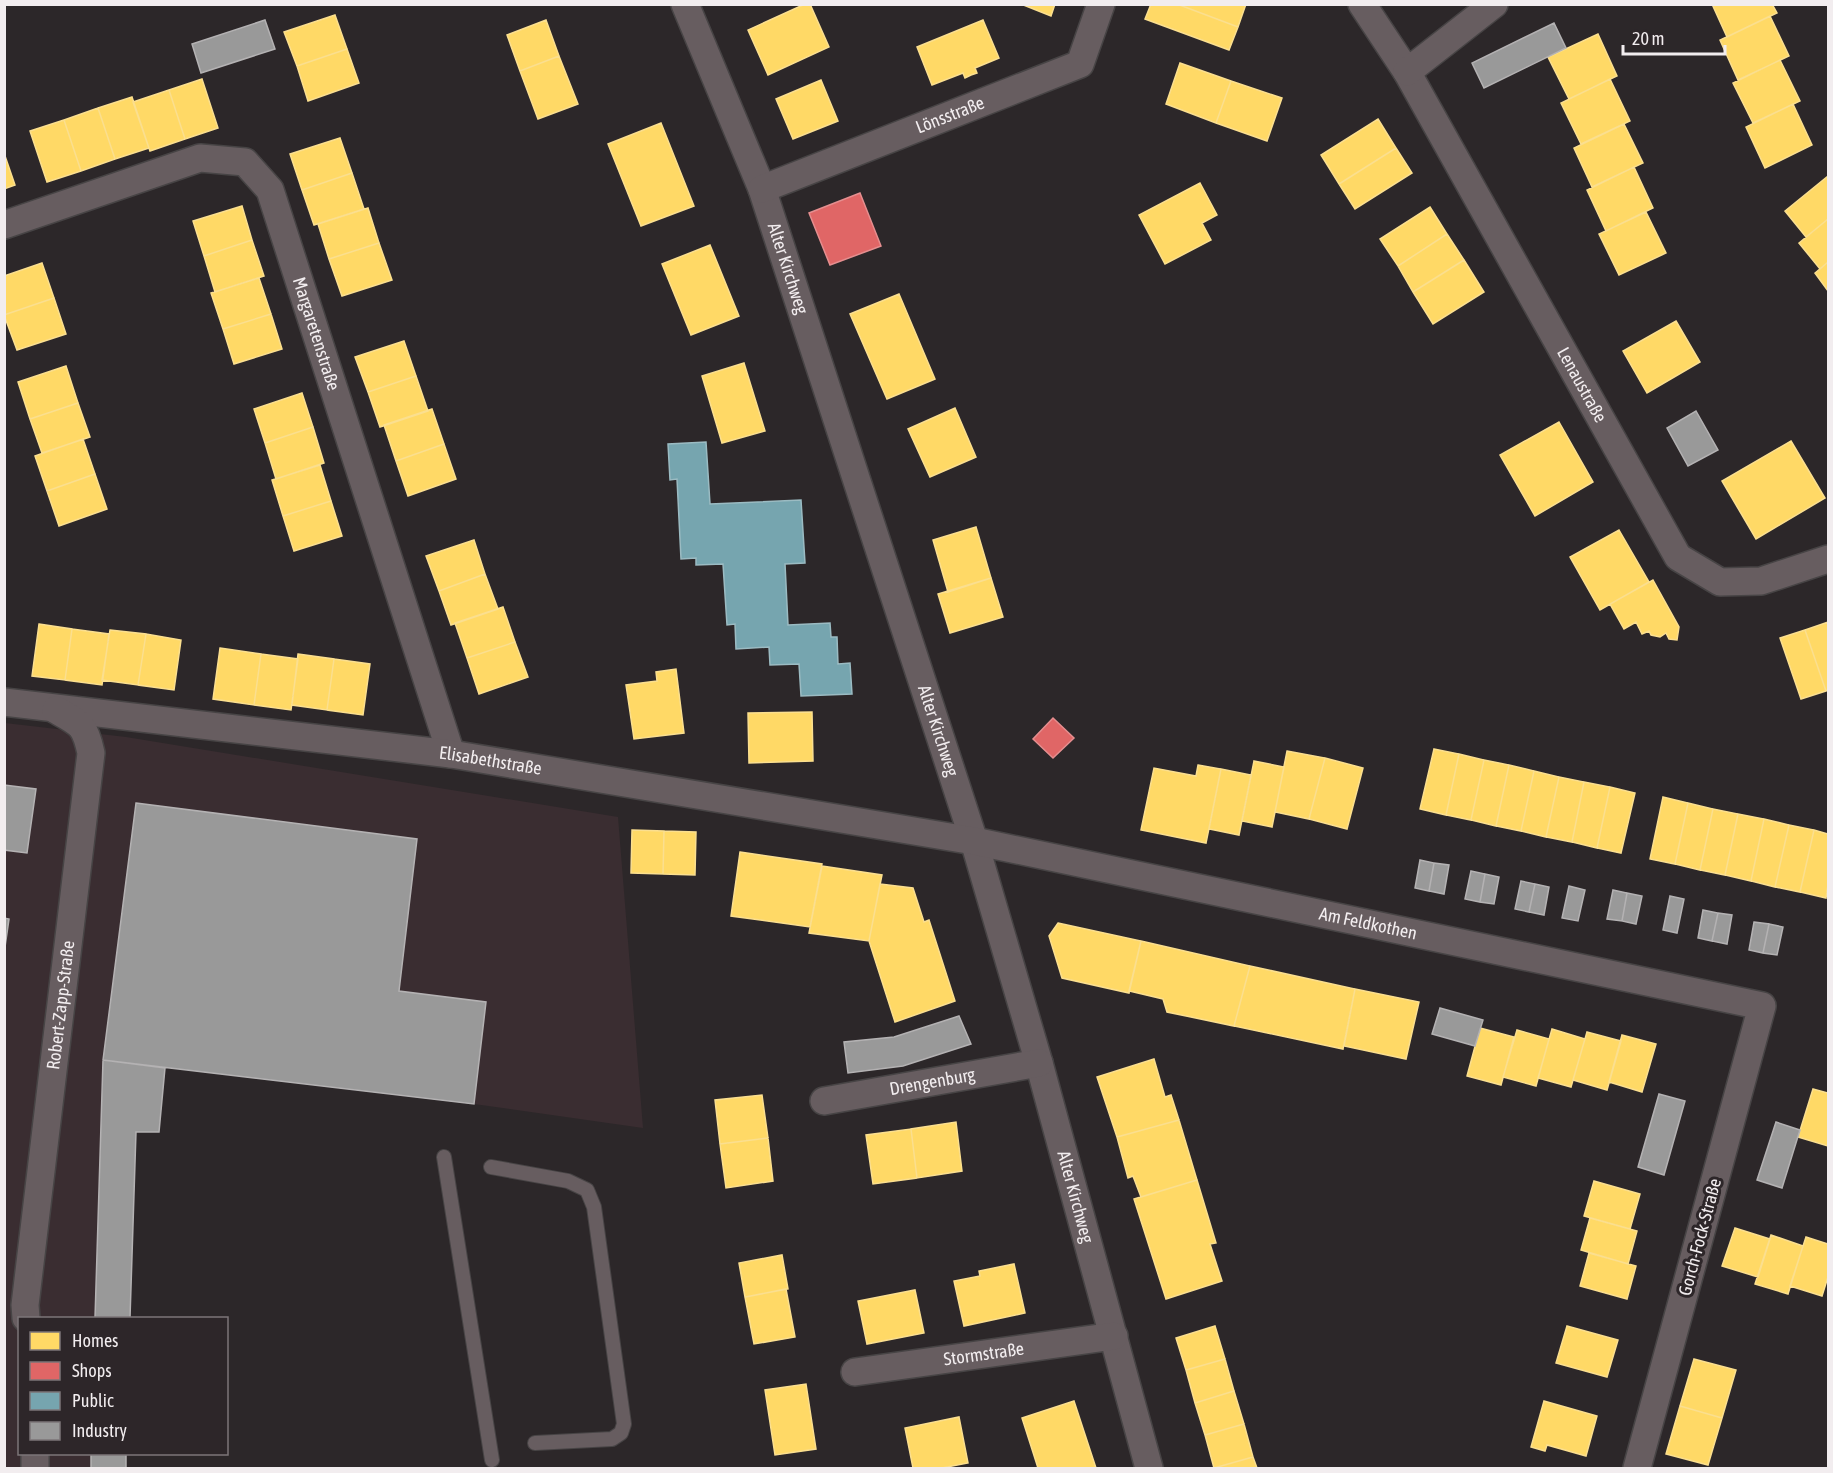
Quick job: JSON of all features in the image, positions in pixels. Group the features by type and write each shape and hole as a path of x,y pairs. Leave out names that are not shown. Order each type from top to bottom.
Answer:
{"street":[{"name":"Alter Kirchweg","path":"685,4 762,189 974,841 1039,1063 1149,1468"},
{"name":"Lönsstraße","path":"762,189 1080,64 1101,4"},
{"name":"Lenaustraße","path":"1362,4 1407,72 1678,557 1720,582 1761,581 1828,559"},
{"path":"1407,72 1494,4"},
{"name":"Margaretenstraße","path":"4,225 200,158 245,162 270,190 451,754"},
{"name":"Elisabethstraße","path":"4,702 451,754 974,841"},
{"name":"Robert-Zapp-Straße","path":"26,1317 26,1293 91,753 87,734 75,721 52,708"},
{"name":"Am Feldkothen","path":"974,841 1762,1006"},
{"name":"Gorch-Fock-Straße","path":"1637,1468 1762,1006"},
{"name":"Drengenburg","path":"824,1101 1039,1063"},
{"name":"Stormstraße","path":"855,1371 1114,1336"}],"lane":[{"path":"444,1157 492,1460"},
{"path":"491,1167 568,1181 587,1190 594,1207 624,1424 621,1433 612,1439 535,1443"}],"shaded area":[{"path":"5,723 126,737 618,817 643,1128 474,1104 103,1060 95,1317 18,1317 18,1455 91,1455 91,1468 5,1468"}],"building: Homes":[{"path":"805,4 810,4 829,47 768,75 748,30"},
{"path":"1021,4 1055,4 1051,16"},
{"path":"1151,4 1177,4 1238,27 1229,50 1145,19"},
{"path":"1177,4 1246,4 1238,27"},
{"path":"1712,4 1772,4 1777,13 1727,37"},
{"path":"335,15 347,49 297,66 284,32"},
{"path":"1770,16 1789,56 1738,80 1720,40"},
{"path":"546,20 559,56 520,71 507,35"},
{"path":"983,20 999,58 975,68 977,73 965,78 963,73 932,85 917,47"},
{"path":"1598,34 1617,76 1569,99 1548,57"},
{"path":"347,49 359,83 308,101 297,66"},
{"path":"559,56 578,104 538,119 520,71"},
{"path":"1780,60 1800,101 1753,123 1733,83"},
{"path":"1180,63 1231,81 1216,123 1166,104"},
{"path":"202,79 218,128 185,139 169,90"},
{"path":"1610,79 1630,121 1581,144 1561,103"},
{"path":"821,80 838,121 793,139 776,99"},
{"path":"1231,81 1282,98 1267,141 1216,123"},
{"path":"169,90 185,139 150,151 133,102"},
{"path":"132,97 149,148 115,159 98,108"},
{"path":"1793,104 1812,145 1765,168 1746,127"},
{"path":"98,108 115,159 81,171 64,120"},
{"path":"1378,119 1396,148 1339,184 1321,155"},
{"path":"64,120 81,171 47,182 30,131"},
{"path":"661,123 694,206 641,226 608,144"},
{"path":"1624,124 1643,163 1592,187 1574,148"},
{"path":"340,138 352,173 302,190 290,154"},
{"path":"1396,148 1412,173 1355,209 1339,184"},
{"path":"4,153 15,185 4,189"},
{"path":"1634,167 1653,208 1606,231 1587,190"},
{"path":"352,173 364,209 314,225 302,190"},
{"path":"1828,176 1828,219 1806,237 1785,211"},
{"path":"1200,183 1217,215 1202,223 1211,240 1165,264 1139,215"},
{"path":"242,206 252,240 204,256 193,221"},
{"path":"1430,207 1447,234 1398,266 1380,239"},
{"path":"368,208 379,243 329,259 318,224"},
{"path":"1646,212 1666,253 1619,275 1599,234"},
{"path":"1828,219 1828,262 1820,269 1799,243"},
{"path":"1447,234 1464,260 1413,292 1398,266"},
{"path":"252,240 264,276 215,292 204,256"},
{"path":"379,243 392,280 342,296 329,259"},
{"path":"710,245 739,316 691,335 662,264"},
{"path":"1464,260 1484,292 1433,324 1413,292"},
{"path":"1828,262 1828,291 1815,273"},
{"path":"42,263 54,298 4,315 4,276"},
{"path":"259,278 271,314 223,329 211,293"},
{"path":"899,294 935,379 887,399 850,314"},
{"path":"54,298 66,334 17,350 4,315"},
{"path":"271,314 282,349 234,364 223,329"},
{"path":"1676,321 1700,362 1647,393 1623,351"},
{"path":"404,341 416,376 368,392 355,357"},
{"path":"744,363 765,431 722,443 702,376"},
{"path":"66,366 78,403 30,419 18,382"},
{"path":"416,376 428,411 380,427 368,392"},
{"path":"302,393 313,427 265,443 254,409"},
{"path":"78,403 90,437 42,453 30,419"},
{"path":"955,408 976,457 930,477 908,429"},
{"path":"432,409 444,444 396,461 384,425"},
{"path":"1559,422 1593,482 1535,516 1500,455"},
{"path":"313,427 324,463 276,479 265,443"},
{"path":"83,439 95,474 47,491 35,456"},
{"path":"1791,441 1825,498 1756,539 1722,481"},
{"path":"444,444 456,479 408,496 396,461"},
{"path":"320,465 331,501 283,516 272,480"},
{"path":"95,474 107,509 59,526 47,491"},
{"path":"331,501 342,536 294,551 283,516"},
{"path":"976,527 991,578 948,592 933,540"},
{"path":"1619,530 1649,582 1600,610 1570,557"},
{"path":"474,540 485,574 439,591 426,556"},
{"path":"485,574 498,609 451,625 439,591"},
{"path":"991,578 1003,617 950,633 938,594"},
{"path":"1653,580 1679,627 1677,640 1669,639 1666,633 1660,637 1651,635 1649,631 1642,634 1636,622 1624,629 1610,604"},
{"path":"503,607 515,642 467,658 455,623"},
{"path":"1828,622 1828,690 1826,691 1805,630"},
{"path":"39,624 72,629 65,680 32,676"},
{"path":"72,629 109,634 102,685 65,680"},
{"path":"110,630 146,634 138,685 102,680"},
{"path":"1805,630 1826,691 1801,699 1780,638"},
{"path":"146,634 181,640 174,690 138,685"},
{"path":"515,642 528,677 479,694 467,658"},
{"path":"220,648 261,654 254,705 213,699"},
{"path":"261,654 298,659 291,710 254,705"},
{"path":"298,654 334,659 327,710 292,705"},
{"path":"334,659 370,664 363,715 327,710"},
{"path":"676,669 684,733 634,739 626,685 657,681 656,672"},
{"path":"812,712 813,761 749,763 748,713"},
{"path":"1434,749 1459,754 1446,815 1420,809"},
{"path":"1287,751 1325,758 1309,819 1275,812"},
{"path":"1459,754 1484,760 1471,820 1446,815"},
{"path":"1325,758 1363,768 1347,829 1309,819"},
{"path":"1484,760 1509,765 1496,826 1471,820"},
{"path":"1254,761 1284,767 1272,827 1242,821"},
{"path":"1198,765 1221,769 1206,843 1141,830 1154,768 1196,776"},
{"path":"1509,765 1534,771 1521,831 1496,826"},
{"path":"1221,769 1251,775 1239,835 1209,829"},
{"path":"1534,771 1559,777 1546,837 1521,831"},
{"path":"1559,777 1584,782 1572,842 1546,837"},
{"path":"1584,782 1610,787 1597,848 1572,842"},
{"path":"1610,787 1635,793 1621,853 1597,848"},
{"path":"1663,797 1688,803 1675,864 1650,859"},
{"path":"1688,803 1713,809 1700,870 1675,864"},
{"path":"1713,809 1738,814 1725,875 1700,870"},
{"path":"1738,814 1764,819 1751,881 1725,875"},
{"path":"1764,819 1789,825 1775,887 1751,881"},
{"path":"1789,825 1814,830 1800,892 1775,887"},
{"path":"632,830 664,831 663,874 631,873"},
{"path":"1814,830 1828,834 1826,898 1800,892"},
{"path":"664,831 696,832 695,875 663,874"},
{"path":"740,852 822,864 810,927 731,916"},
{"path":"822,866 882,875 869,941 809,933"},
{"path":"880,884 913,888 924,922 929,920 955,1001 895,1022 869,941"},
{"path":"1058,923 1141,941 1129,993 1062,978 1049,936"},
{"path":"1141,941 1250,966 1234,1026 1167,1012 1163,999 1129,991"},
{"path":"1250,966 1355,989 1343,1049 1234,1026"},
{"path":"1355,989 1419,1002 1406,1059 1344,1046"},
{"path":"1480,1028 1514,1037 1501,1085 1467,1076"},
{"path":"1552,1029 1585,1039 1571,1087 1538,1078"},
{"path":"1517,1030 1549,1039 1536,1086 1503,1077"},
{"path":"1587,1032 1621,1041 1607,1090 1573,1080"},
{"path":"1622,1035 1656,1044 1642,1092 1609,1082"},
{"path":"1154,1059 1165,1097 1171,1095 1179,1120 1117,1137 1097,1077"},
{"path":"1813,1089 1828,1093 1828,1146 1798,1137"},
{"path":"762,1095 768,1138 720,1144 715,1100"},
{"path":"1179,1120 1197,1180 1141,1197 1133,1176 1128,1178 1117,1137"},
{"path":"956,1122 962,1171 917,1178 911,1129"},
{"path":"911,1129 917,1178 873,1184 866,1135"},
{"path":"768,1138 773,1181 726,1188 720,1144"},
{"path":"1197,1180 1216,1243 1210,1244 1222,1281 1166,1299 1134,1199"},
{"path":"1594,1181 1640,1194 1630,1229 1584,1216"},
{"path":"1590,1218 1637,1231 1628,1264 1581,1250"},
{"path":"1735,1228 1770,1239 1758,1277 1722,1266"},
{"path":"1771,1235 1803,1246 1788,1294 1755,1284"},
{"path":"1806,1237 1828,1244 1828,1277 1822,1296 1790,1286"},
{"path":"1589,1253 1636,1266 1627,1299 1580,1286"},
{"path":"782,1255 788,1289 745,1297 739,1263"},
{"path":"1014,1264 1025,1313 964,1326 954,1281 980,1276 979,1271"},
{"path":"786,1289 795,1337 754,1344 745,1297"},
{"path":"915,1290 924,1333 867,1344 858,1301"},
{"path":"1215,1326 1225,1359 1186,1370 1176,1338"},
{"path":"1567,1326 1618,1340 1607,1377 1556,1363"},
{"path":"1225,1359 1234,1391 1195,1403 1186,1370"},
{"path":"1694,1359 1736,1370 1722,1418 1680,1406"},
{"path":"806,1384 816,1449 775,1455 765,1390"},
{"path":"1234,1391 1244,1424 1205,1435 1195,1403"},
{"path":"1074,1401 1096,1468 1038,1468 1022,1418"},
{"path":"1544,1401 1597,1416 1586,1456 1547,1445 1545,1451 1531,1447"},
{"path":"1680,1406 1722,1418 1708,1465 1666,1454"},
{"path":"959,1417 968,1463 942,1468 913,1468 905,1428"},
{"path":"1244,1424 1253,1457 1214,1468 1205,1435"},
{"path":"1253,1457 1257,1468 1214,1468"}],"building: Shops":[{"path":"860,193 881,246 830,265 809,213"},
{"path":"1053,718 1074,738 1053,758 1033,739"}],"building: Public":[{"path":"706,442 710,504 801,500 805,563 785,564 788,625 830,623 831,637 837,637 838,664 850,663 852,694 801,696 799,664 770,665 769,647 736,649 735,624 727,625 723,564 696,565 696,558 681,559 677,479 670,480 668,444"}],"building: Industry":[{"path":"265,20 275,49 201,73 192,44"},
{"path":"1554,23 1566,48 1484,88 1472,63"},
{"path":"1696,411 1718,450 1688,466 1667,428"},
{"path":"4,785 36,789 27,853 4,850"},
{"path":"136,803 417,839 399,991 486,1002 474,1104 103,1060"},
{"path":"1420,860 1434,863 1429,891 1415,888"},
{"path":"1434,863 1449,865 1444,894 1429,891"},
{"path":"1471,871 1485,874 1480,902 1465,899"},
{"path":"1485,874 1499,877 1494,904 1480,902"},
{"path":"1521,881 1535,884 1529,912 1515,909"},
{"path":"1535,884 1549,887 1544,915 1529,912"},
{"path":"1569,886 1585,890 1578,921 1562,918"},
{"path":"1613,890 1627,893 1622,921 1607,919"},
{"path":"1627,893 1642,896 1636,924 1622,921"},
{"path":"1670,896 1684,899 1677,933 1663,930"},
{"path":"1703,910 1718,913 1712,941 1698,938"},
{"path":"1718,913 1732,915 1727,944 1712,941"},
{"path":"4,918 9,919 4,954"},
{"path":"1754,922 1769,924 1763,953 1749,950"},
{"path":"1769,924 1783,927 1777,955 1763,953"},
{"path":"1440,1008 1483,1020 1475,1046 1432,1034"},
{"path":"959,1016 971,1044 903,1066 848,1073 844,1042 894,1037"},
{"path":"103,1060 165,1068 159,1132 136,1132 130,1317 95,1317"},
{"path":"1659,1094 1685,1101 1664,1175 1638,1167"},
{"path":"1776,1122 1800,1130 1782,1188 1757,1180"},
{"path":"91,1455 126,1455 126,1468 91,1468"}]}
